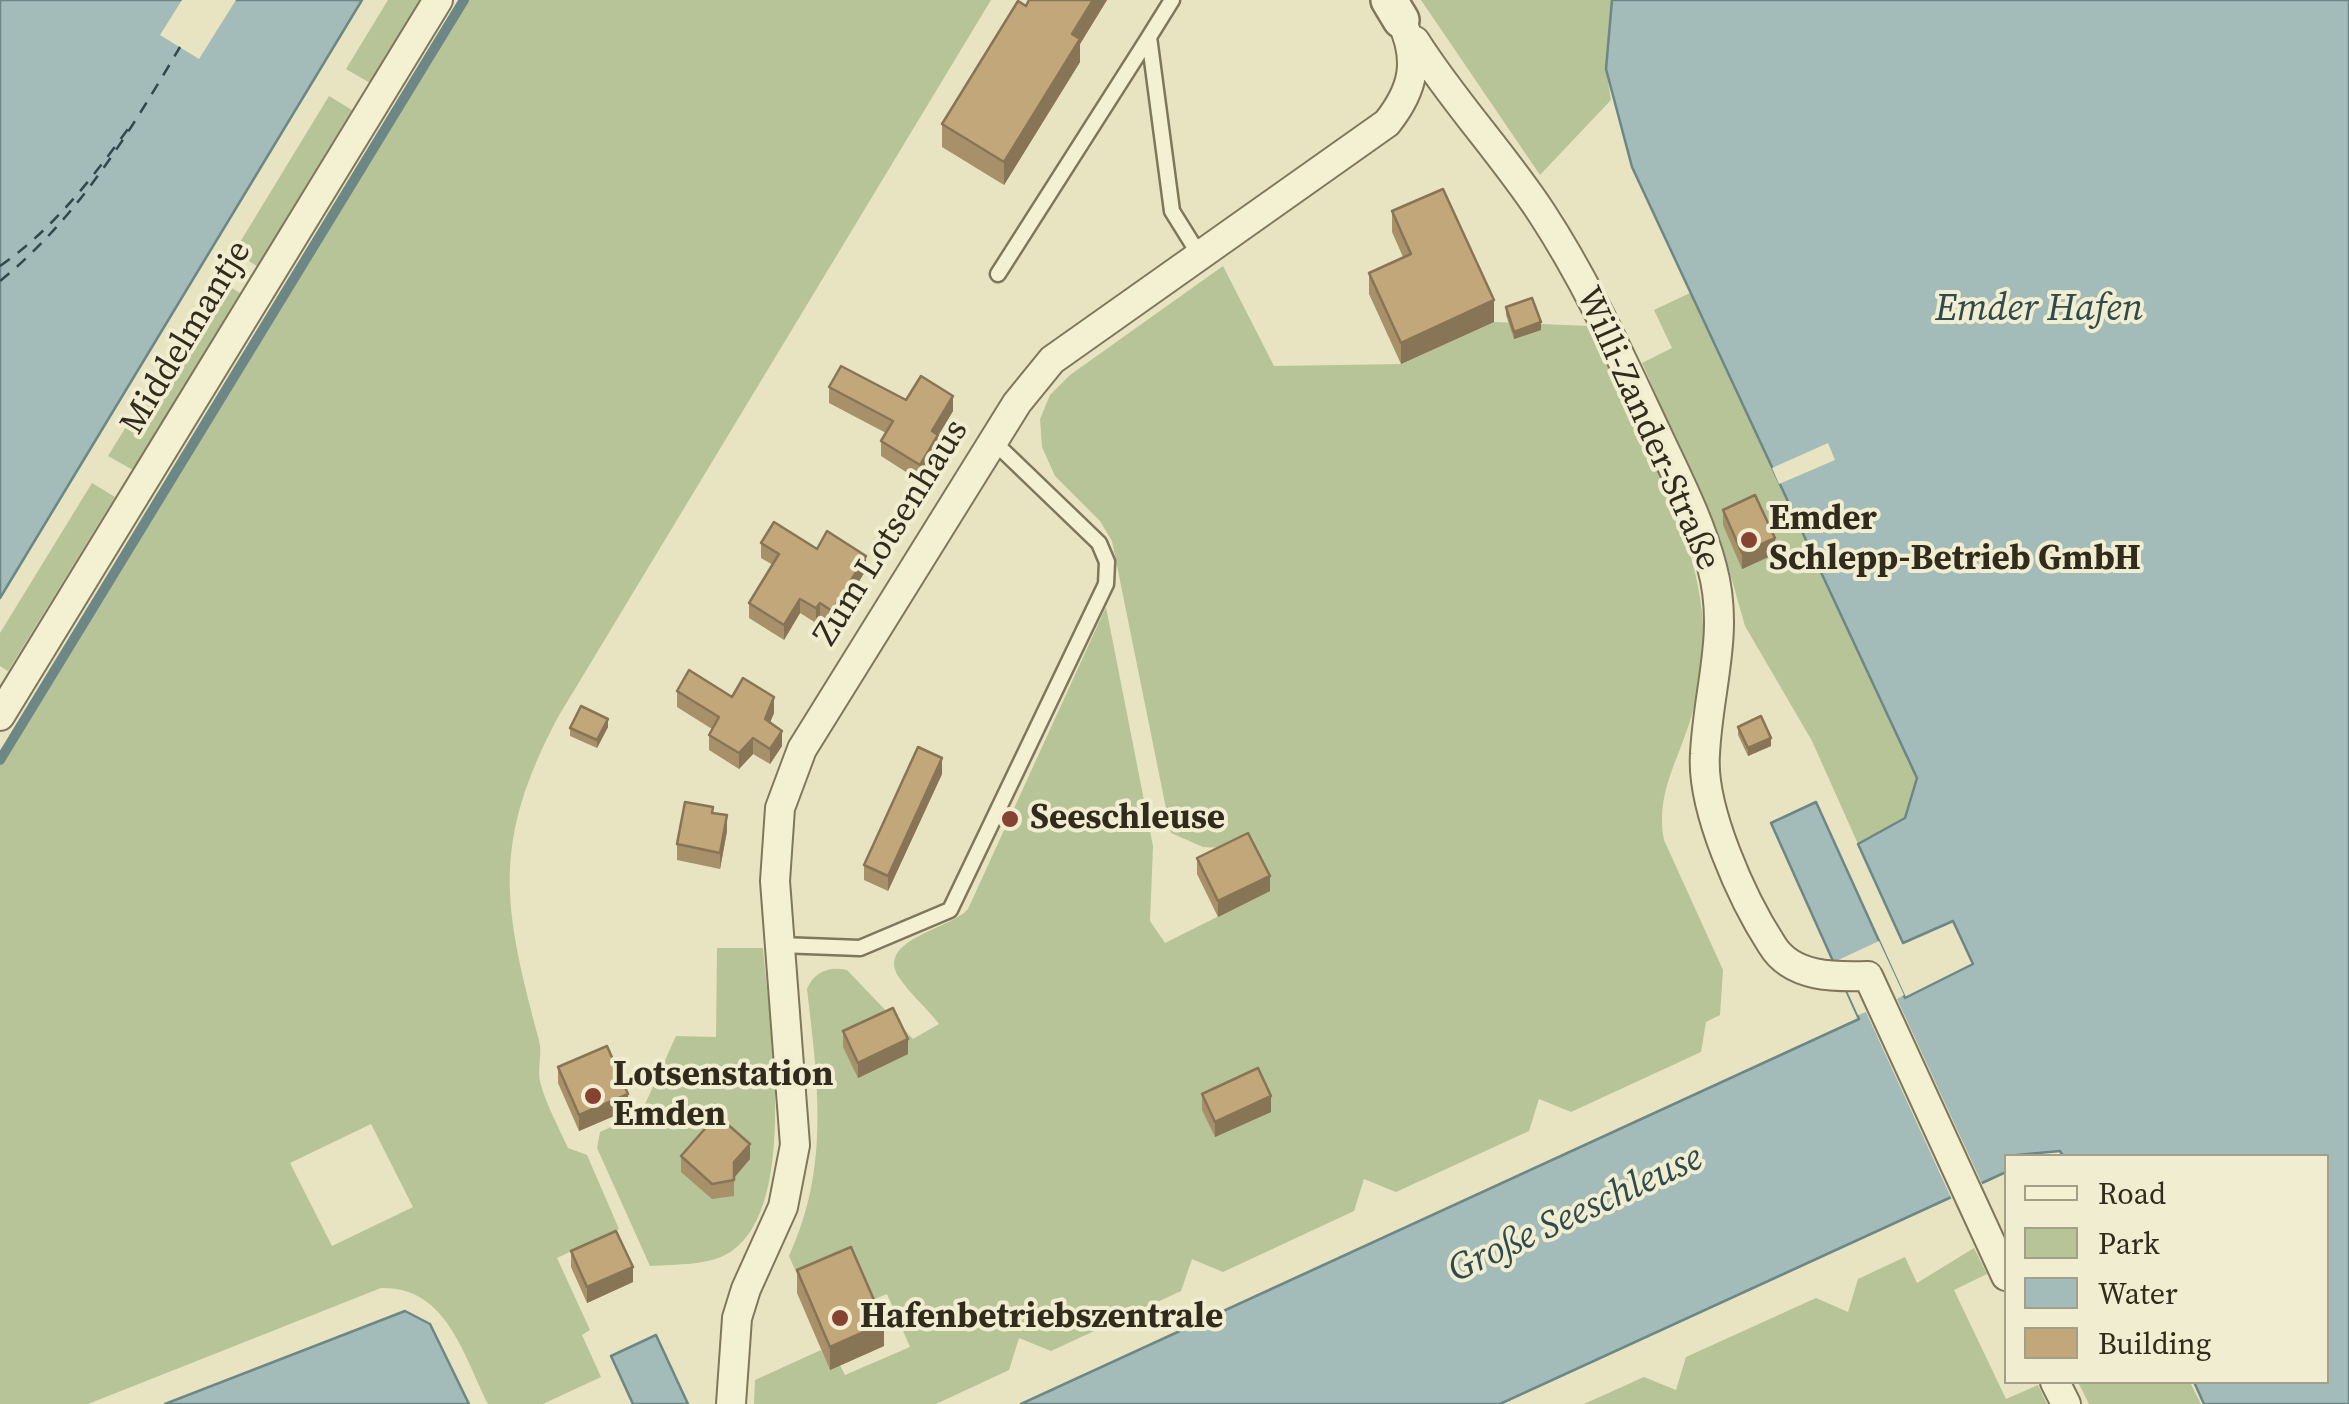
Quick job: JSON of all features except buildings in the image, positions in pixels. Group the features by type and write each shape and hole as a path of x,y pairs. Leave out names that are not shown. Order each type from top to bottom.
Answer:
{"street":[{"name":"Middelmantje","path":"0,716 438,0"},
{"name":"Zum Lotsenhaus","path":"730,1404 738,1318 783,1207 796,1144 775,881 780,808 802,750 993,441 1052,360 1387,123 1412,83 1415,62 1395,10"},
{"name":"Willi-Zander-Straße","path":"1395,10 1569,258 1604,319 1705,543 1720,602 1721,630 1705,752 1710,811 1772,945 1791,964 1816,974 1868,976 2004,1272"}],"lane":[{"path":"998,274 1172,0"},
{"path":"1149,37 1172,211 1200,256"},
{"path":"780,945 860,948 950,910 1106,584 1108,562 1100,543 993,441"}],"green space":[{"path":"388,0 420,0 370,83 346,69"},
{"path":"460,0 991,0 558,717 522,802 513,839 512,912 540,1045 540,1080 568,1148 587,1155 619,1229 557,1258 590,1330 582,1335 601,1377 543,1404 488,1404 450,1326 437,1311 422,1298 403,1290 381,1288 88,1404 0,1404 0,753","holes":["371,1124 413,1207 332,1246 290,1163"]},
{"path":"1421,0 1612,0 1606,68 1611,100 1540,175"},
{"path":"329,96 352,110 257,266 234,252"},
{"path":"1223,266 1274,366 1401,364 1494,322 1589,326 1668,490 1697,580 1703,622 1702,663 1692,713 1664,797 1662,825 1664,840 1723,970 1720,1015 1706,1022 1701,1052 1571,1112 1539,1099 1529,1131 1396,1192 1364,1179 1354,1211 1223,1272 1192,1259 1181,1291 1051,1351 1019,1338 1009,1370 936,1404 754,1404 755,1380 821,1350 830,1369 840,1365 845,1375 910,1347 887,1294 865,1303 804,1290 789,1256 802,1223 816,1158 817,1092 807,989 823,972 847,970 913,1039 939,1024 898,976 894,963 898,953 906,944 968,909 1106,607 1153,846 1150,921 1165,943 1269,891 1248,849 1203,847 1171,833 1112,541 1100,521 1055,476 1042,447 1040,419 1050,395 1070,375"},
{"path":"217,279 240,293 133,470 108,456"},
{"path":"1690,293 1917,778 1905,818 1858,844 1812,741 1745,626 1720,538 1642,363 1672,348 1654,310"},
{"path":"92,483 115,497 8,671 0,666 0,633"},
{"path":"717,948 763,948 775,1109 766,1194 753,1227 732,1251 703,1262 650,1266 597,1148 600,1132 641,1113 676,1036 716,1037"},
{"path":"1974,1248 1987,1274 1954,1290 2006,1399 2038,1385 2047,1404 1584,1404 1644,1377 1676,1390 1686,1357 1816,1298 1848,1312 1858,1279 1905,1257 1917,1283"},
{"path":"2079,1384 2191,1384 2201,1404 2089,1404"}],"water":[{"path":"0,0 362,0 0,598"},
{"name":"Emder Hafen","path":"1612,0 2349,0 2349,1404 2204,1404 2195,1384 2329,1384 2329,1154 2060,1151 2004,1154 2004,1173 1500,1404 1021,1404 1859,1019 1771,823 1816,802 1905,998 1973,964 1953,921 1903,943 1858,844 1905,818 1917,778 1632,167 1606,69"},
{"path":"405,1311 430,1324 469,1404 165,1404"},
{"path":"656,1335 688,1404 633,1404 611,1356"}],"pier":[{"path":"182,0 236,0 199,59 160,35"},
{"name":"Emder Schlepp-Betrieb GmbH","path":"1828,443 1835,460 1779,484 1772,468"},
{"path":"1879,941 1904,995 1897,999 1984,1188 1953,1202 1866,1012 1858,1015 1834,962"}],"waterway":[{"path":"0,760 464,0"}],"ferry route":[{"path":"0,281 78,202 180,47"},
{"path":"0,266 37,237 70,203 128,129"}],"place":[{"name":"Emder Schlepp-Betrieb GmbH","path":"1749,540"},
{"name":"Seeschleuse","path":"1010,819"},
{"name":"Lotsenstation Emden","path":"593,1096"},
{"name":"Hafenbetriebszentrale","path":"840,1318"}],"water label":[{"name":"Große Seeschleuse","path":"1576,1215"}]}
